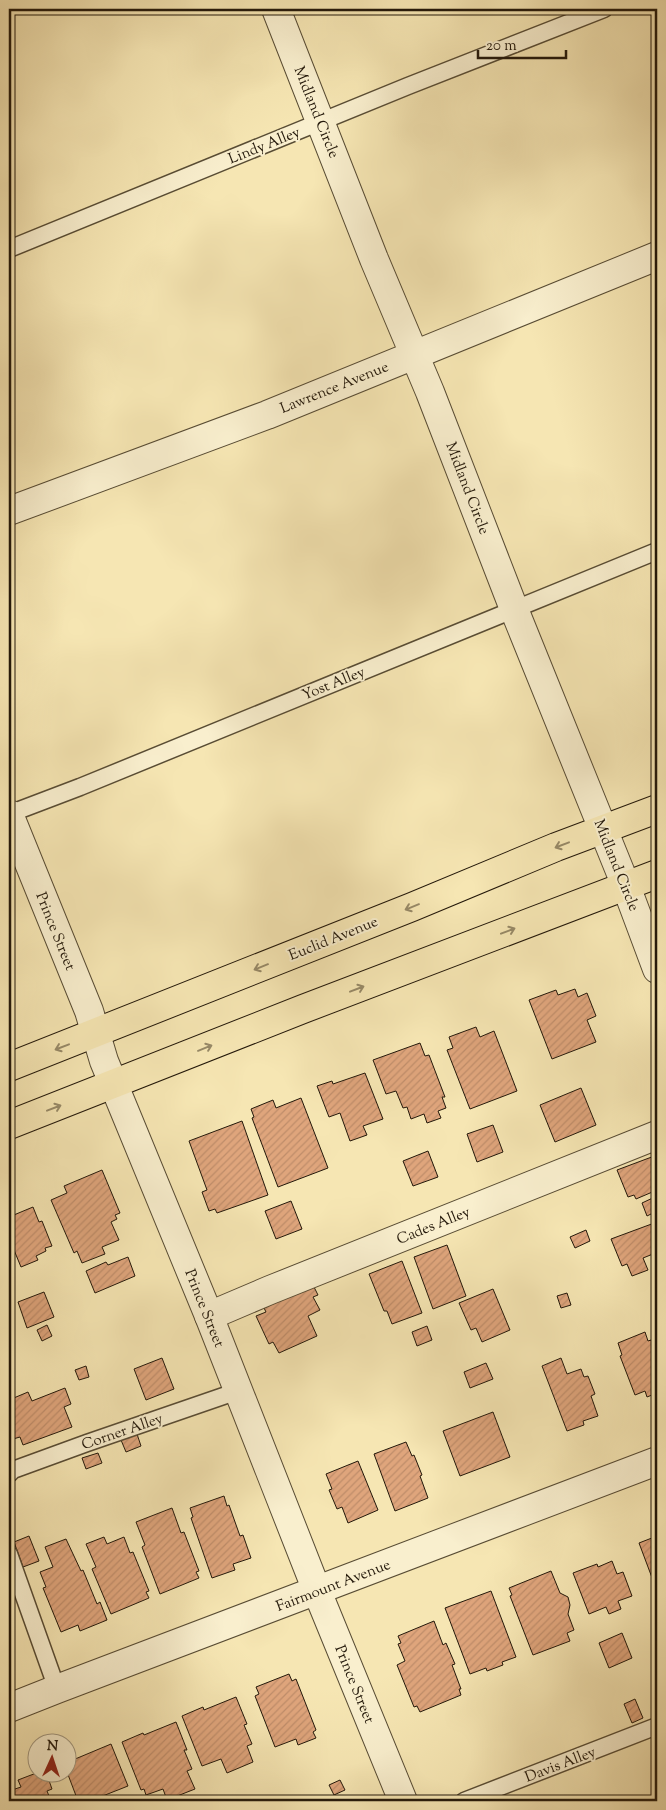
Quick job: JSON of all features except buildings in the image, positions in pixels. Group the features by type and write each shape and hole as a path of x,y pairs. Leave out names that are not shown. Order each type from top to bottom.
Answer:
{"main road":[{"name":"Euclid Avenue","path":"9,1067 657,809"},
{"path":"9,1125 303,1009 657,874"}],"street":[{"name":"Midland Circle","path":"276,9 374,259 414,354 514,609 626,886 657,969"},
{"name":"Lawrence Avenue","path":"9,511 267,415 657,256"},
{"name":"Prince Street","path":"9,814 89,1011 113,1085 209,1316 317,1591 403,1801"},
{"name":"Cades Alley","path":"209,1316 657,1135"},
{"name":"Fairmount Avenue","path":"9,1708 657,1461"}],"lane":[{"name":"Lindy Alley","path":"9,249 408,86 604,9"},
{"name":"Yost Alley","path":"9,814 90,783 657,551"},
{"name":"Corner Alley","path":"9,1474 14,1470 87,1443 238,1391"},
{"path":"9,1554 57,1689"},
{"name":"Davis Alley","path":"464,1801 657,1726"}]}
